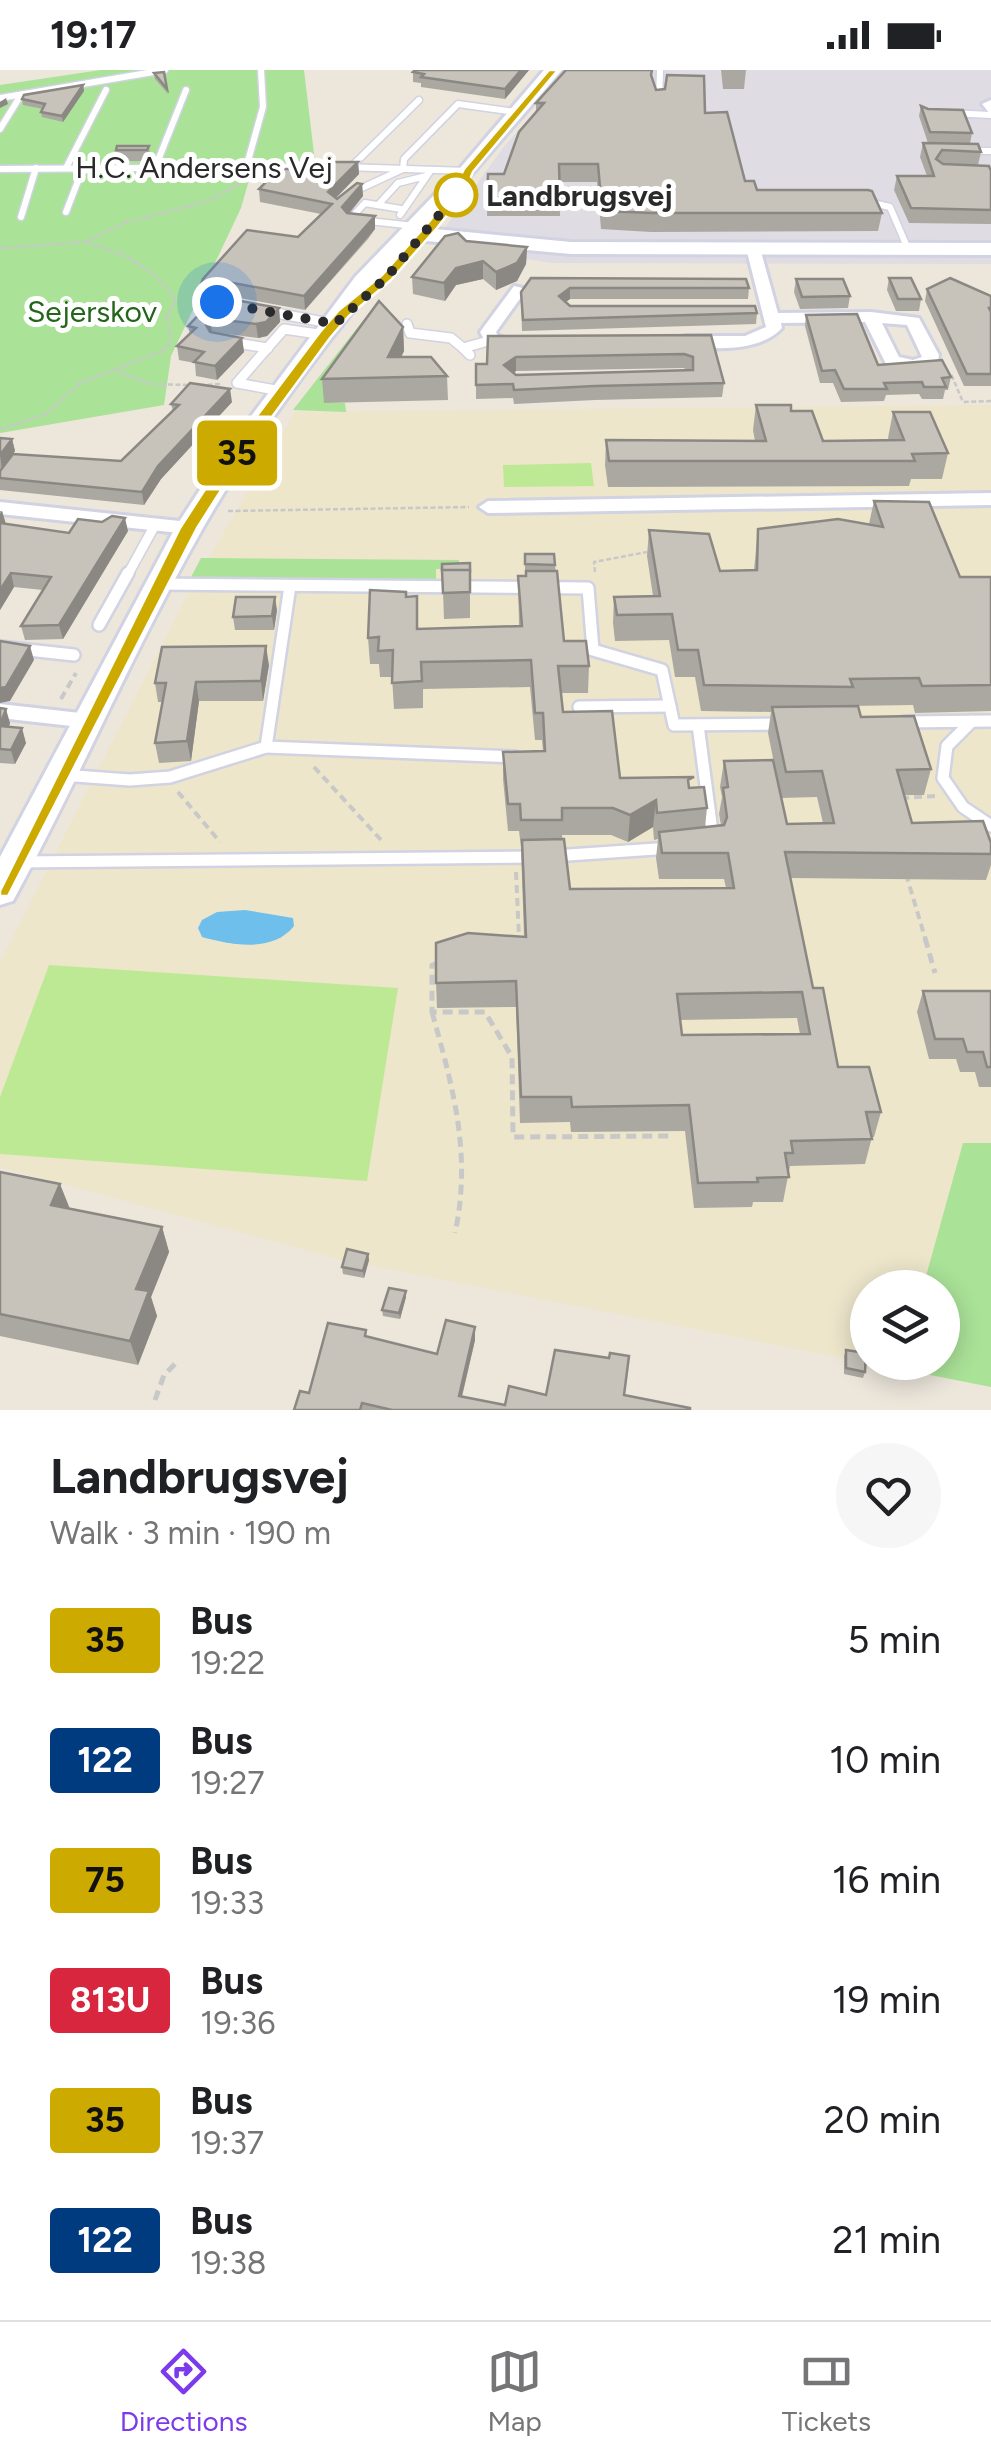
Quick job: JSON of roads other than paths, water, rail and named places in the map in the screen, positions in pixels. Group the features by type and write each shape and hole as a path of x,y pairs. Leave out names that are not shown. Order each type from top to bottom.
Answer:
{"main road":[{"path":"0,891 194,520 281,391 335,324 386,278 414,224 458,194 468,171 553,70"},
{"path":"414,224 496,240 570,248 991,249"}],"street":[{"path":"664,341 749,340 768,336 774,328 753,248"},
{"path":"519,289 488,332 492,340 528,343"},
{"path":"751,308 771,313 871,317 913,321 931,354 926,364 905,365 892,360 871,317"},
{"path":"488,506 991,499"},
{"path":"0,508 155,525 194,520"},
{"path":"0,711 89,721"}],"lane":[{"path":"0,98 165,70"},
{"path":"246,168 263,106 260,70"},
{"path":"658,102 660,70"},
{"path":"66,168 106,90"},
{"path":"155,168 186,90"},
{"path":"0,129 21,95"},
{"path":"351,166 419,100"},
{"path":"345,198 403,169 404,159 458,104 515,112"},
{"path":"942,113 991,110"},
{"path":"960,150 991,151"},
{"name":"H.C. Andersens Vej","path":"0,168 316,167"},
{"name":"H.C. Andersens Vej","path":"334,167 428,173 468,171"},
{"path":"21,217 36,168"},
{"path":"66,212 83,168"},
{"path":"378,205 398,183 428,173"},
{"path":"414,224 428,173"},
{"path":"855,199 890,207 908,249"},
{"path":"364,203 378,205 414,224 384,225 350,219 364,203"},
{"path":"250,308 335,324"},
{"path":"281,391 237,383 284,329 335,324"},
{"path":"408,324 410,333 451,338 466,352 492,340"},
{"path":"216,339 268,348"},
{"path":"99,625 155,525"},
{"path":"159,584 588,588 593,650 662,670 674,725 794,724"},
{"path":"266,746 290,586"},
{"path":"0,647 74,655"},
{"path":"579,707 670,706"},
{"path":"972,721 946,746 942,778 951,794 991,826"},
{"path":"889,722 991,721"},
{"path":"698,724 714,844 706,844"},
{"path":"60,775 165,778 237,750 266,746 534,758"},
{"path":"14,862 516,857 687,846"}],"water":[{"path":"245,910 293,918 294,926 275,940 251,945 202,937 198,928 202,920 217,912"}],"place":[{"name":"Landbrugsvej","path":"456,195"}],"park label":[{"name":"Sejerskov","path":"92,311"}]}
